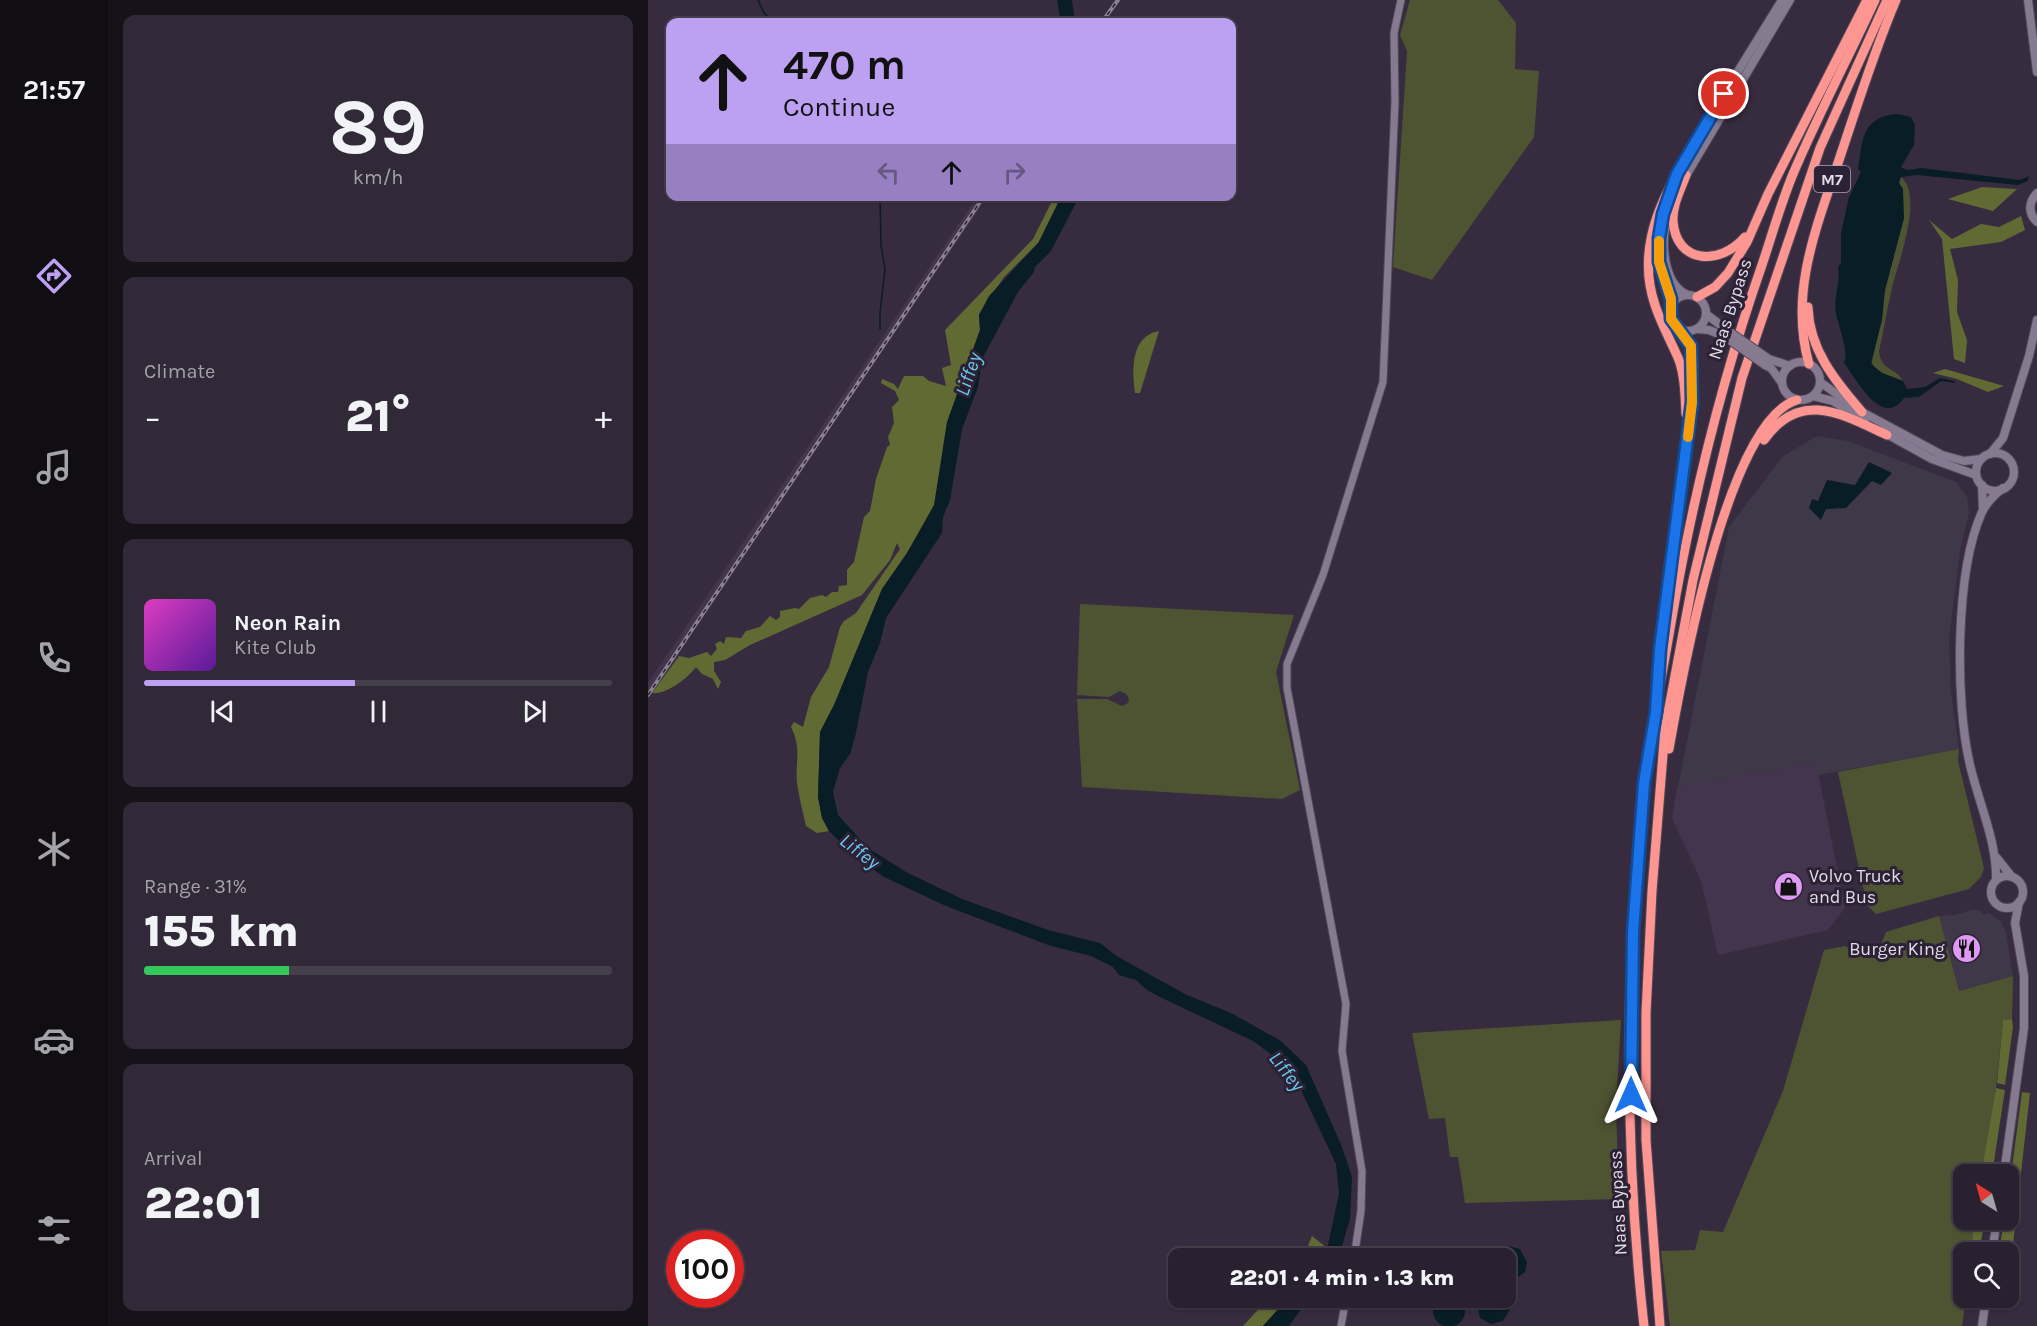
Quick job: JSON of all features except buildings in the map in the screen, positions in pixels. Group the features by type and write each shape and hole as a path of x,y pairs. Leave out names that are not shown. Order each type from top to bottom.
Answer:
{"highway":[{"path":"1693,296 1715,287 1728,273 1747,242 1800,129 1867,0"},
{"name":"Naas Bypass","path":"1644,1326 1631,1142 1633,932 1644,783 1656,712 1694,498 1723,385 1792,176 1875,0"},
{"name":"Naas Bypass","path":"1660,1326 1646,1140 1646,1013 1652,891 1665,729 1693,580 1742,378 1820,148 1887,0"},
{"name":"M7","path":"1809,364 1802,331 1806,261 1815,226 1896,0"},
{"path":"1682,174 1672,217 1676,237 1691,252 1712,258 1725,254 1736,247 1757,218"},
{"name":"M7","path":"1682,174 1655,217 1648,259 1650,286 1655,305 1680,362 1684,380 1688,437"},
{"name":"M7","path":"1805,277 1808,318 1816,348 1840,385 1862,412"},
{"name":"M7","path":"1656,712 1660,649 1692,402 1691,346 1680,329"},
{"name":"M7","path":"1660,813 1686,657 1702,587 1745,461 1771,420 1785,405 1797,400"},
{"name":"M7","path":"1739,477 1778,424 1787,417 1808,410 1824,409 1837,412 1887,435"}],"main road":[{"path":"1695,330 1704,322 1706,314 1704,304 1693,296 1680,292 1671,281 1664,236 1671,204 1695,141 1782,0"},
{"path":"1726,333 1702,328 1680,329 1673,323 1670,310 1671,299 1659,262 1659,238 1663,214 1682,174 1790,0"},
{"path":"2028,0 2037,72"},
{"path":"2037,194 2032,200 2030,211 2037,222"},
{"path":"1670,310 1676,299 1693,296"},
{"path":"1706,314 1726,333 1767,362 1786,393 1797,400 1813,396 1833,401 1887,435 1932,459 1976,475 1982,485 1983,511"},
{"path":"1820,382 1862,412 1942,455 1964,461 1981,459 1990,453 2003,438 2029,356 2037,320"},
{"path":"1767,362 1790,366 1799,363 1809,364 1817,371 1820,382 1813,396"},
{"path":"1782,385 1784,374 1790,366"},
{"path":"2003,438 2006,457 2013,471 2011,481 1990,499 1983,511 1968,571 1962,623 1960,671 1970,763 1997,858 1996,880 1991,888 1991,896 1996,904 2005,908 2015,923"},
{"path":"1990,453 2006,457"},
{"path":"1976,475 1981,459"},
{"path":"1982,485 1992,490 2003,488"},
{"path":"1997,858 2022,888 2015,923 2024,976 2024,1028 2005,1164"},
{"path":"1996,880 2004,876 2012,877"},
{"path":"2005,908 2015,906 2019,902"},
{"path":"1982,1326 1985,1308"}],"street":[{"path":"1355,1248 1361,1211 1362,1170 1342,1051 1347,1004 1287,688 1287,664 1323,575 1383,382 1389,195 1395,102 1394,33 1401,0"},
{"path":"1341,1326 1344,1308"}],"shaded area":[{"path":"974,201 984,201 648,697 648,683"},
{"path":"1817,436 1848,441 1956,482 1967,497 1969,512 1960,551 1949,639 1951,692 1959,749 1818,775 1815,763 1678,787 1729,527 1782,457"},
{"path":"1816,763 1845,908 1828,930 1718,955 1701,881 1672,818 1677,787"},
{"path":"1979,910 1984,915 1989,913 2001,922 2006,932 2013,976 1959,991 1939,916"}],"green space":[{"path":"1410,0 1498,0 1516,23 1515,69 1539,71 1534,137 1432,280 1393,267 1407,51 1400,35"},
{"path":"1901,177 1907,186 1910,214 1879,351 1885,366 1900,376 1903,381 1880,371 1871,360 1885,290 1904,218 1899,183"},
{"path":"1982,187 2017,189 1993,211 1948,199"},
{"path":"1052,201 1059,201 1038,243 1004,277 979,314 980,330 947,423 935,505 907,553 882,589 834,705 820,732 818,797 822,818 829,831 817,833 806,826 797,783 796,742 791,727 794,722 803,727 811,697 829,667 840,627 844,621 856,613 900,549 897,543 890,560 862,595 750,645 725,660 714,662 714,671 721,682 718,689 713,679 702,674 696,667 676,685 658,693 652,693 679,656 689,658 707,652 711,656 717,649 715,644 720,641 724,644 726,637 741,638 746,631 760,627 770,616 776,620 780,617 780,611 799,609 810,598 822,595 826,597 832,592 838,592 839,586 847,585 847,570 854,562 864,517 870,511 876,479 887,447 890,445 888,437 894,423 892,407 899,400 895,391 881,383 882,379 894,384 898,389 904,376 923,376 929,381 946,386 942,368 951,365 945,330 1033,239"},
{"path":"2021,216 2025,230 2001,242 1950,249 1958,280 1957,312 1967,340 1965,363 1954,359 1942,239 1929,220 1952,239 1981,224 1999,227"},
{"path":"1159,331 1140,393 1135,393 1133,375 1138,347 1150,334"},
{"path":"1945,369 2004,386 1988,392 1957,379 1933,373"},
{"path":"1080,604 1294,615 1276,672 1300,790 1282,799 1082,787 1077,699 1107,699 1122,706 1128,703 1129,699 1120,691 1109,697 1077,695"},
{"path":"1959,749 1958,761 1984,868 1981,877 1969,889 1876,914 1867,905 1838,772"},
{"path":"1939,916 1959,991 2013,976 2012,1019 2003,1021 1996,1088 1983,1164 1953,1164 1953,1230 1973,1230 1972,1242 1953,1242 1953,1308 1965,1308 1962,1326 1670,1326 1661,1251 1695,1250 1700,1230 1723,1232 1783,1091 1824,950 1845,946 1855,952 1878,952 1886,932"},
{"path":"2012,1019 2013,1027 2005,1085 1997,1083 2003,1020"},
{"path":"1621,1020 1616,1107 1619,1199 1465,1203 1458,1157 1450,1157 1445,1118 1429,1119 1412,1033"},
{"path":"1996,1088 2005,1090 1994,1164 1983,1164"},
{"path":"2022,1092 2030,1093 2019,1191 2019,1164 2013,1164"},
{"path":"1973,1230 1983,1230 1981,1242 1972,1242"},
{"path":"2002,1230 2015,1230 2013,1242 2001,1242"},
{"path":"1312,1236 1327,1248 1307,1248"},
{"path":"1260,1308 1279,1308 1263,1326 1243,1326"}],"water":[{"path":"1057,0 1072,0 1074,18 1060,18"},
{"path":"1897,114 1911,117 1915,125 1914,145 1901,167 1907,170 1921,168 2020,180 2029,176 2028,181 2018,185 1917,175 1901,177 1899,183 1903,189 1904,218 1885,290 1882,320 1871,364 1882,373 1903,381 1907,389 1925,387 1940,378 1955,381 1955,383 1941,381 1919,397 1904,398 1896,406 1887,408 1878,405 1870,398 1844,363 1844,345 1835,302 1839,278 1838,267 1841,263 1841,233 1849,197 1861,172 1858,169 1863,140 1870,125 1876,120"},
{"name":"Liffey","path":"1059,201 1077,201 1051,251 1035,267 1034,272 1018,292 982,359 978,387 962,429 950,500 943,517 942,533 886,618 880,643 868,672 855,737 850,754 840,768 833,792 838,815 868,848 906,872 962,899 1048,930 1100,943 1118,957 1187,995 1231,1013 1281,1041 1306,1065 1342,1147 1352,1177 1350,1219 1341,1248 1326,1248 1339,1194 1336,1164 1301,1090 1272,1055 1253,1041 1162,998 1147,990 1136,980 1119,975 1113,967 1091,956 1051,946 946,906 884,877 852,854 829,831 822,818 818,797 820,732 834,705 882,589 907,553 934,505 947,422 980,330 979,315 989,296 1039,242"},
{"path":"1869,462 1892,473 1881,485 1872,481 1846,508 1826,509 1821,520 1809,508 1812,499 1818,501 1827,480 1855,485"},
{"path":"1509,1246 1520,1249 1527,1262 1525,1272 1517,1278 1516,1248 1505,1248"},
{"path":"1279,1308 1302,1308 1289,1326 1263,1326"},
{"path":"1434,1308 1464,1308 1464,1317 1455,1326 1443,1326 1434,1317"},
{"path":"1478,1308 1510,1309 1503,1321 1491,1324 1480,1318"}],"waterway":[{"path":"758,0 769,18"},
{"path":"880,201 881,245 885,269 880,329"}],"railway":[{"path":"1105,18 1118,0"},
{"path":"648,695 981,201"}],"slow traffic":[{"path":"1659,241 1659,262 1671,299 1671,319 1691,346 1692,402 1688,437"}],"place":[{"name":"Volvo Truck and Bus","path":"1788,886"},
{"name":"Burger King","path":"1966,949"}],"route":[{"path":"1631,1095 1633,932 1644,783 1656,712 1660,649 1692,402 1691,346 1671,319 1671,299 1659,262 1660,227 1677,174 1724,94"}]}
